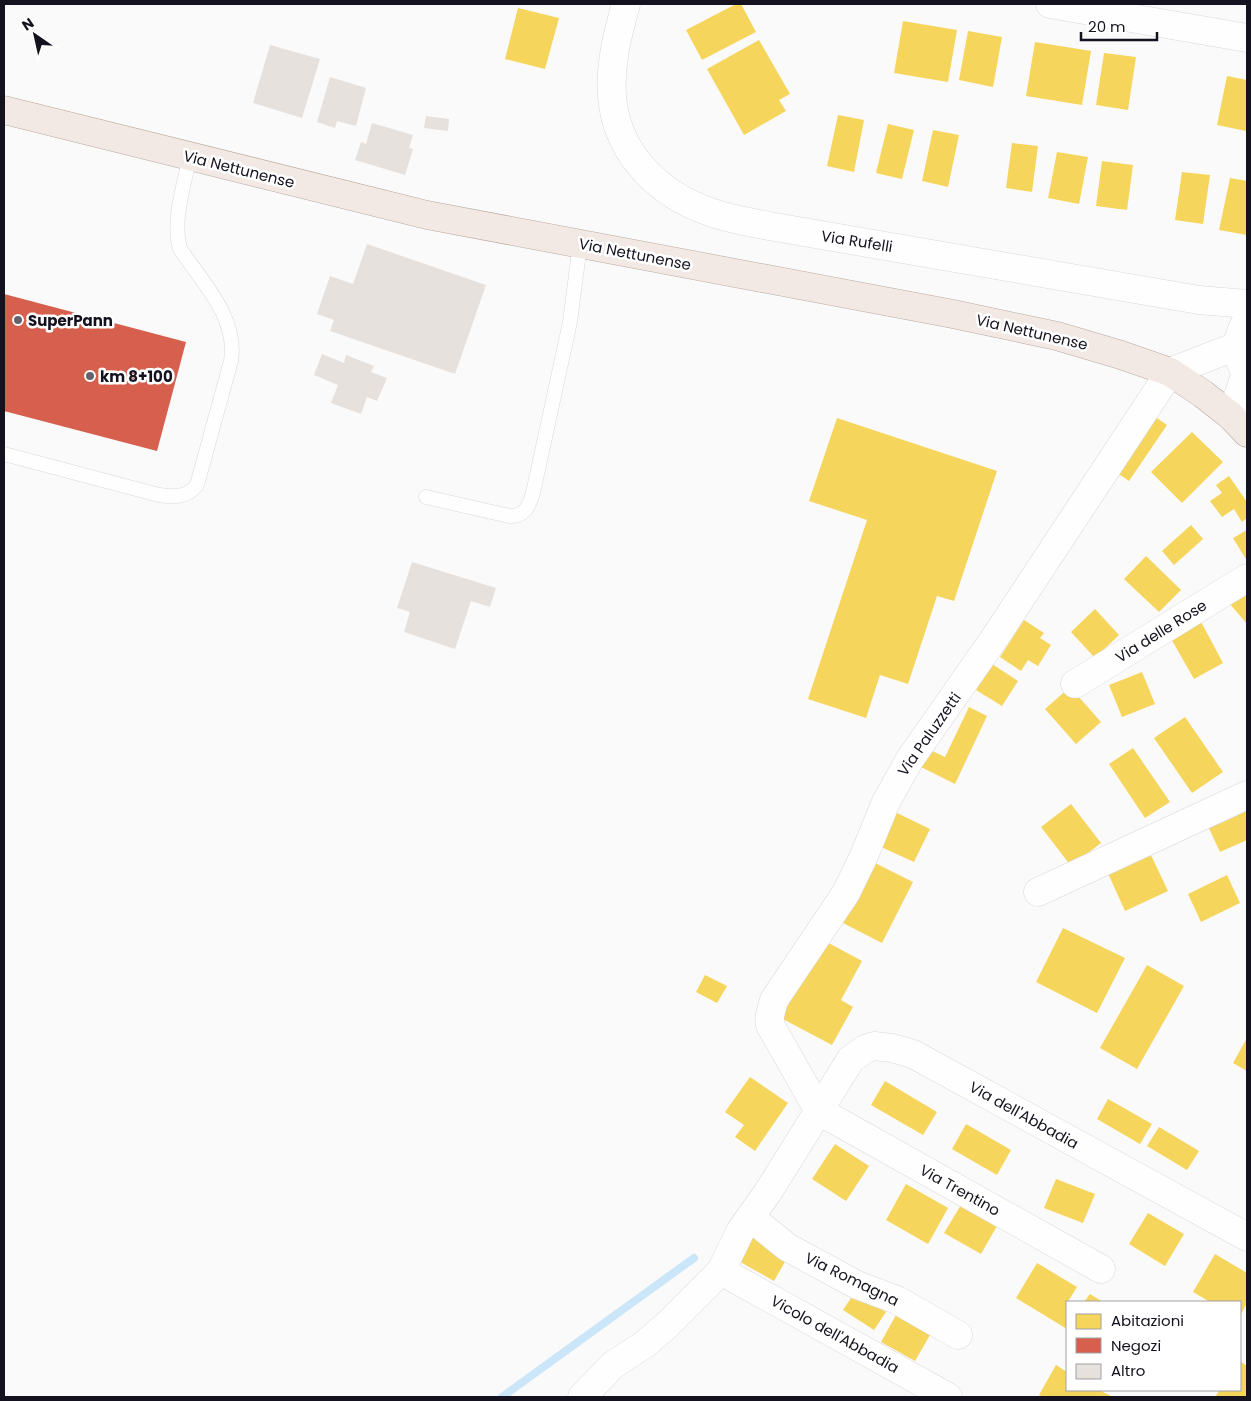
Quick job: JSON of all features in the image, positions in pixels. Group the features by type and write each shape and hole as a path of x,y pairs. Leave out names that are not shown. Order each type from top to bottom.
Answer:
{"main road":[{"name":"Via Nettunense","path":"4,110 427,216 953,314 1048,334 1121,355 1170,372 1242,424"}],"street":[{"name":"Via Rufelli","path":"626,4 616,42 613,68 613,105 618,125 627,148 637,163 664,188 688,202 710,212 762,225 1199,300 1247,304"},
{"path":"1050,4 1247,38"},
{"path":"1199,300 1241,336"},
{"path":"1170,372 1241,336"},
{"path":"1241,336 1239,361 1247,374 1242,424"},
{"name":"Via Paluzzetti","path":"819,1112 770,1025 770,1015 774,1000 846,893 886,802 910,759 996,636 1170,372"},
{"name":"Via delle Rose","path":"1075,684 1247,578"},
{"path":"1038,892 1247,795"},
{"name":"Via dell'Abbadia","path":"819,1112 845,1067 856,1054 874,1046 883,1046 903,1051 913,1054 1247,1237"},
{"path":"582,1397 613,1365 645,1344 666,1326 721,1271 741,1230 819,1112"},
{"name":"Via Trentino","path":"819,1112 1101,1269"},
{"name":"Via Romagna","path":"750,1217 787,1247 857,1285 897,1300 958,1335"},
{"name":"Vicolo dell'Abbadia","path":"721,1271 948,1397"}],"lane":[{"path":"4,454 159,495 171,497 184,495 194,490 197,485 231,361 232,345 229,327 223,311 180,250 177,240 177,222 190,156"},
{"path":"426,497 509,516 519,515 527,509 533,493 570,322 580,244"}],"building: Abitazioni":[{"path":"736,4 741,4 756,32 702,60 686,30"},
{"path":"518,8 559,18 545,69 505,59"},
{"path":"903,21 957,30 948,82 894,73"},
{"path":"968,31 1002,37 993,87 959,80"},
{"path":"759,40 790,94 779,100 786,111 744,135 707,69"},
{"path":"1035,42 1091,51 1082,105 1026,96"},
{"path":"1104,53 1136,57 1128,110 1096,105"},
{"path":"1227,76 1247,80 1246,131 1217,125"},
{"path":"838,115 864,120 854,172 827,166"},
{"path":"888,124 914,130 902,179 876,173"},
{"path":"933,130 959,135 948,187 922,181"},
{"path":"1012,143 1038,146 1032,192 1006,188"},
{"path":"1057,152 1088,157 1079,204 1048,198"},
{"path":"1102,161 1133,165 1127,210 1096,206"},
{"path":"1182,172 1210,175 1203,224 1175,220"},
{"path":"1230,178 1247,181 1247,235 1219,230"},
{"path":"1151,414 1167,425 1129,481 1113,470"},
{"path":"837,418 997,471 954,601 937,596 908,684 880,675 866,718 808,699 867,520 809,501"},
{"path":"1192,432 1223,462 1182,503 1151,472"},
{"path":"1229,476 1247,502 1247,518 1242,522 1234,509 1222,517 1210,501 1222,493 1216,485"},
{"path":"1191,525 1203,539 1174,565 1162,551"},
{"path":"1247,530 1247,561 1233,538"},
{"path":"1146,556 1181,590 1159,612 1124,579"},
{"path":"1247,589 1247,624 1230,604"},
{"path":"1095,609 1119,635 1095,658 1071,632"},
{"path":"1024,620 1044,633 1040,638 1051,645 1038,666 1028,660 1021,671 1000,657"},
{"path":"1200,620 1223,663 1194,679 1170,637"},
{"path":"992,664 1018,681 1002,706 976,690"},
{"path":"1142,672 1155,704 1122,717 1109,685"},
{"path":"1070,687 1101,722 1076,744 1045,709"},
{"path":"969,707 987,716 955,784 917,765 926,748 945,757"},
{"path":"1185,717 1223,772 1192,793 1154,738"},
{"path":"1133,748 1170,802 1145,818 1109,764"},
{"path":"1071,804 1101,843 1071,866 1041,827"},
{"path":"1247,806 1247,840 1220,852 1207,824"},
{"path":"895,812 930,829 914,862 879,846"},
{"path":"1148,849 1168,891 1125,911 1106,869"},
{"path":"873,862 913,882 882,943 841,922"},
{"path":"1227,875 1240,903 1201,922 1188,894"},
{"path":"1063,928 1125,958 1097,1013 1036,982"},
{"path":"823,940 862,961 841,1000 853,1007 832,1045 781,1018"},
{"path":"1147,965 1184,986 1137,1069 1100,1048"},
{"path":"705,975 727,986 717,1003 696,992"},
{"path":"1247,1038 1247,1071 1233,1063"},
{"path":"750,1077 788,1103 755,1151 735,1137 744,1125 725,1112"},
{"path":"885,1081 937,1112 923,1135 871,1105"},
{"path":"1108,1099 1152,1124 1140,1144 1097,1119"},
{"path":"966,1124 1011,1150 997,1175 952,1149"},
{"path":"1159,1127 1199,1151 1187,1170 1147,1146"},
{"path":"835,1144 869,1166 846,1201 812,1179"},
{"path":"1056,1179 1095,1194 1083,1223 1044,1208"},
{"path":"906,1184 948,1208 928,1244 886,1220"},
{"path":"961,1205 997,1226 981,1254 944,1233"},
{"path":"1148,1213 1184,1234 1165,1266 1129,1244"},
{"path":"751,1231 790,1253 774,1281 735,1259"},
{"path":"1215,1254 1247,1273 1247,1303 1241,1314 1241,1301 1208,1301 1193,1292"},
{"path":"1037,1263 1077,1287 1068,1301 1066,1301 1066,1328 1016,1298"},
{"path":"855,1292 886,1312 874,1330 843,1310"},
{"path":"1090,1294 1101,1301 1085,1301"},
{"path":"896,1315 930,1335 915,1361 881,1342"},
{"path":"1241,1362 1247,1366 1247,1397 1215,1397 1219,1391 1241,1391"},
{"path":"1056,1365 1066,1371 1066,1391 1101,1391 1113,1397 1043,1397 1039,1395"}],"building: Negozi":[{"name":"km 8+100","path":"4,294 186,342 157,451 4,411"}],"building: Altro":[{"path":"270,45 320,59 302,118 253,103"},
{"path":"330,77 366,88 356,126 337,121 335,128 317,122"},
{"path":"426,116 449,119 448,131 424,128"},
{"path":"372,123 413,135 409,148 413,149 405,175 355,160 361,142 366,144"},
{"path":"367,244 486,285 455,374 330,331 334,320 317,314 330,276 353,284"},
{"path":"322,354 344,363 346,355 374,366 371,372 387,378 377,401 367,397 361,414 331,403 338,385 314,375"},
{"path":"412,562 496,588 490,607 471,601 455,649 404,632 410,612 397,608"}],"waterway":[{"path":"502,1397 694,1258"}],"place":[{"name":"SuperPann","path":"18,320"},
{"name":"km 8+100","path":"90,376"}]}
